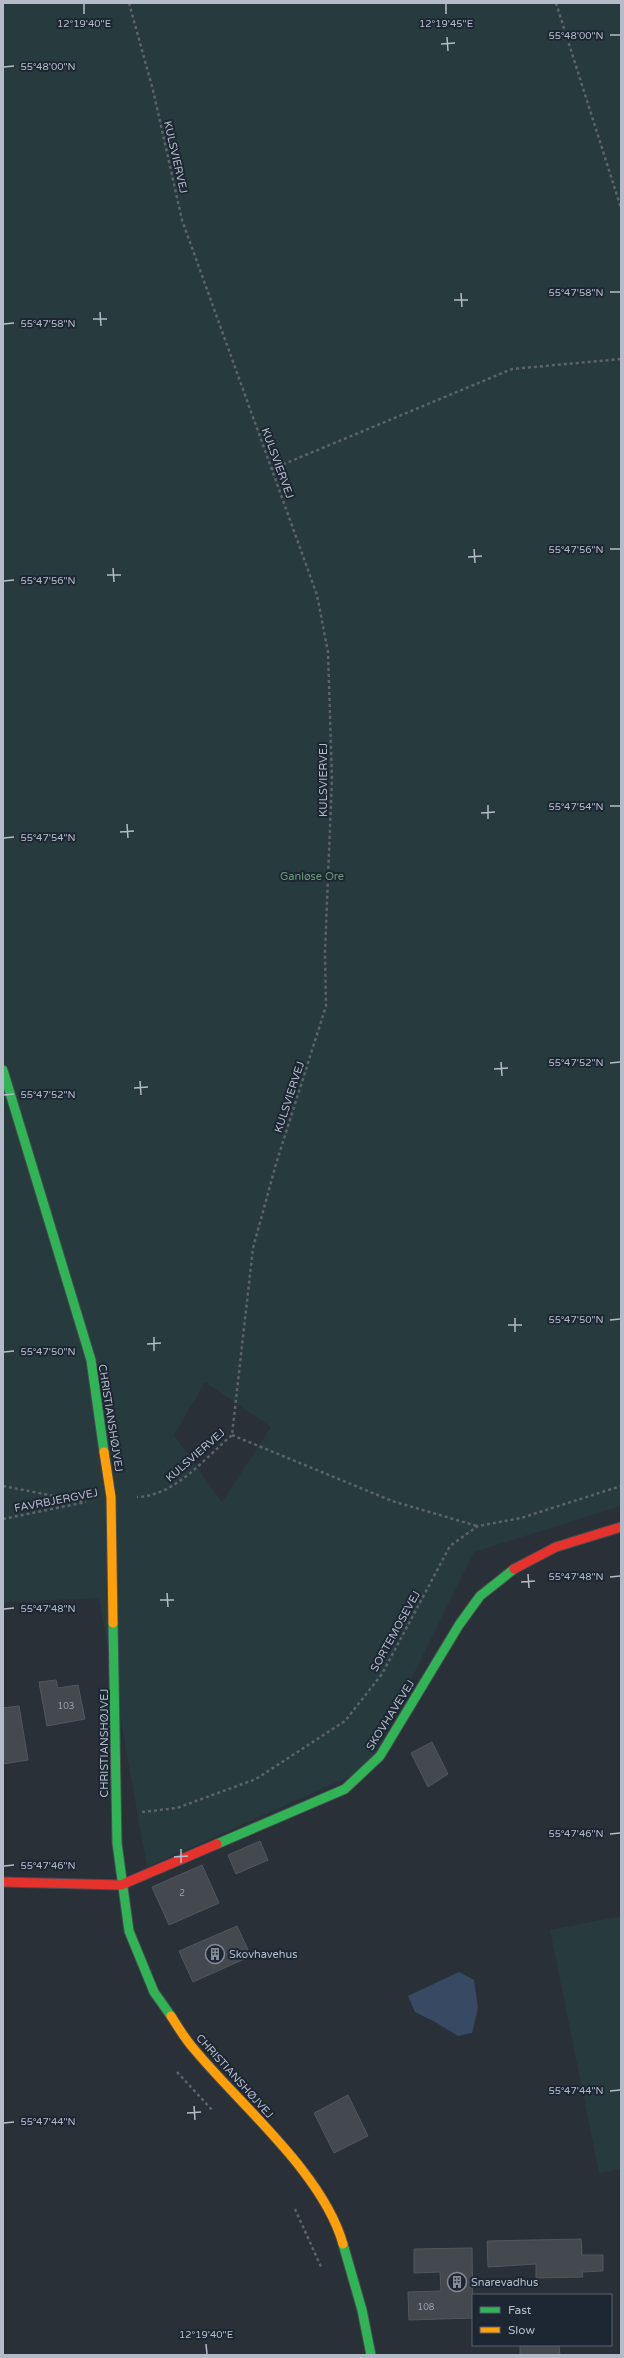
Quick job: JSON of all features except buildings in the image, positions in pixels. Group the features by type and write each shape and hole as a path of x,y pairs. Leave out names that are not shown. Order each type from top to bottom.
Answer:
{"street":[{"name":"CHRISTIANSHØJVEJ","path":"3,1070 91,1360 111,1497 116,1816 121,1885 129,1931 154,1992 193,2048 292,2157 338,2226 362,2310 371,2355"},
{"name":"SKOVHAVEVEJ","path":"121,1885 345,1790 380,1756 459,1625 480,1596 514,1569 556,1547 621,1527"},
{"path":"3,1882 121,1885"}],"path":[{"name":"KULSVIERVEJ","path":"111,1497 146,1496 171,1488 232,1435 253,1248 276,1164 326,1006 325,952 332,779 328,652 317,595 182,220 153,90 129,3"},
{"path":"556,3 621,208"},
{"path":"272,469 512,369 621,359"},
{"path":"232,1435 392,1501 478,1526"},
{"path":"3,1486 86,1502"},
{"name":"SORTEMOSEVEJ","path":"116,1816 177,1808 256,1779 345,1721 382,1674 450,1546 478,1526 521,1518 621,1486"},
{"name":"FAVRBJERGVEJ","path":"3,1519 111,1497"}],"green space":[{"name":"Ganløse Ore","path":"3,3 621,3 621,1506 474,1552 367,1769 147,1867 99,1598 3,1602","holes":["205,1382 271,1427 222,1502 174,1435"]},
{"path":"621,1916 621,2169 599,2173 550,1930"}],"water":[{"path":"459,1972 474,1980 478,2008 472,2033 458,2036 415,2012 408,1996"}],"traffic: fast":[{"path":"3,1070 91,1360 104,1452"},
{"path":"217,1844 345,1789 380,1756 459,1625 480,1596 514,1569"},
{"path":"113,1623 117,1843 129,1931 154,1992 171,2016"},
{"path":"343,2244 362,2310 371,2355"}],"traffic: slow":[{"path":"104,1452 111,1497 113,1623"},
{"path":"171,2016 191,2045 278,2141 318,2191 333,2218 343,2244"}],"traffic: jam":[{"path":"514,1569 556,1547 621,1527"},
{"path":"3,1882 121,1885 217,1844"}],"place":[{"name":"Skovhavehus","path":"215,1954"},
{"name":"Snarevadhus","path":"457,2282"}]}
